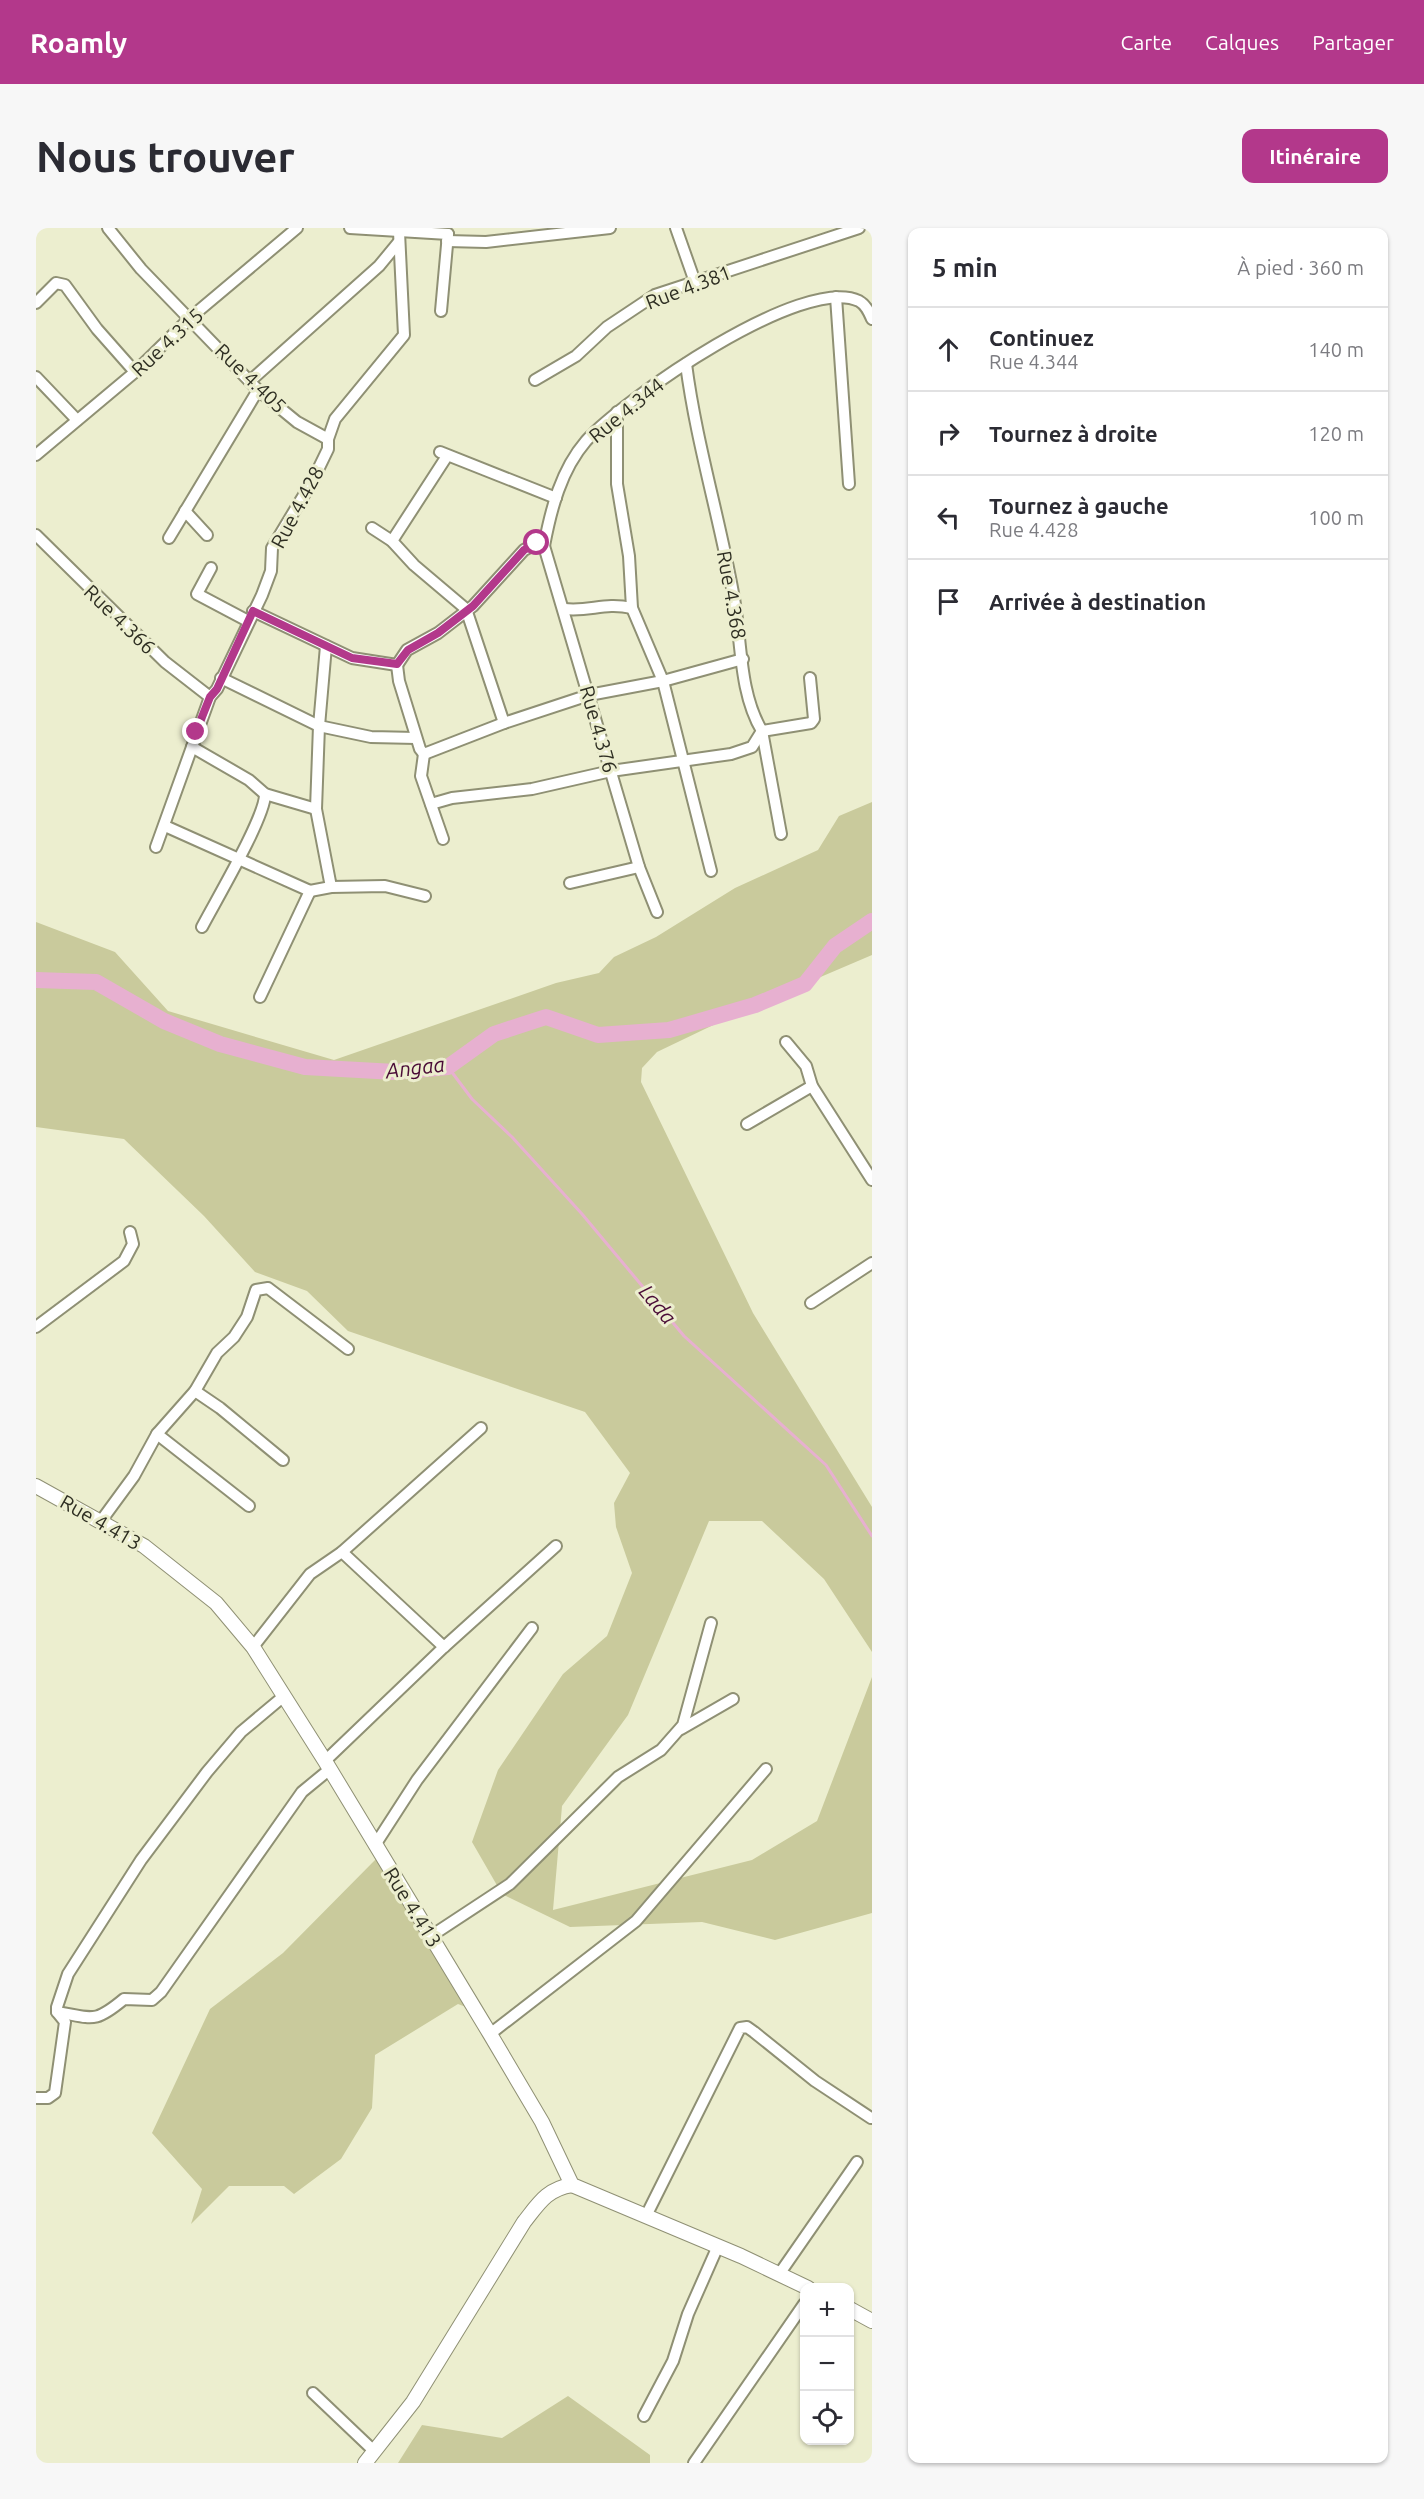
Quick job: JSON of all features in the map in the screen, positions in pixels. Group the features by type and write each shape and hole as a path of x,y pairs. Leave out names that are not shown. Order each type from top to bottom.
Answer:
{"street":[{"name":"Rue 4.405","path":"108,228 141,269 258,390 297,422 328,439"},
{"name":"Rue 4.315","path":"36,455 135,372 190,318 297,228"},
{"path":"350,228 398,237 448,235 486,242 610,228"},
{"path":"676,228 695,282"},
{"name":"Rue 4.381","path":"535,380 576,356 607,327 655,295 859,228"},
{"path":"441,311 448,235"},
{"path":"250,381 378,266 398,237"},
{"name":"Rue 4.428","path":"156,847 210,697 271,571 272,548 313,480 328,449 328,439 334,419 404,335 398,237"},
{"path":"36,303 56,284 64,285 97,329 135,372"},
{"path":"836,297 849,484"},
{"name":"Rue 4.344","path":"544,546 556,498 566,472 585,442 617,412 686,364 766,317 791,307 836,297 860,302 867,308 872,319"},
{"name":"Rue 4.368","path":"686,364 691,408 734,594 748,695 755,719 762,731 781,834"},
{"path":"36,377 78,420"},
{"path":"169,538 258,390"},
{"path":"617,412 617,483 628,556 632,608 663,681 711,871"},
{"path":"392,541 443,454 556,498"},
{"path":"185,511 207,535"},
{"path":"372,528 392,541 414,565 466,609 504,723"},
{"name":"Rue 4.366","path":"36,535 165,662 210,697"},
{"path":"443,839 421,776 424,754 416,738 399,681 397,664 408,650 438,633 466,609 473,606 524,550 537,543 544,546"},
{"name":"Rue 4.376","path":"544,546 639,867 657,912"},
{"path":"211,568 197,594 352,658 397,664"},
{"path":"564,609 581,611 613,604 632,608"},
{"path":"326,646 319,726 316,809 331,887"},
{"path":"424,754 504,723 589,695 663,681 742,659"},
{"path":"221,678 319,726 371,737 416,738"},
{"path":"431,804 452,798 532,789 611,771 730,754 752,747 762,731 811,723 813,719 810,678"},
{"path":"192,747 249,780 265,794 316,809"},
{"path":"202,927 265,801 265,794"},
{"path":"165,826 310,891 331,887 385,886 425,896"},
{"path":"570,883 639,867"},
{"path":"260,997 310,891"},
{"path":"786,1042 806,1066 812,1086 872,1180"},
{"path":"747,1124 812,1086"},
{"path":"36,1328 124,1261 133,1244 130,1232"},
{"path":"811,1303 872,1263"},
{"path":"102,1521 134,1476 158,1434 195,1391 210,1361 234,1337 247,1317 256,1290 260,1287 268,1288 348,1349"},
{"path":"195,1391 283,1460"},
{"path":"253,1647 310,1574 342,1552 408,1490 481,1428"},
{"path":"158,1434 249,1506"},
{"name":"Rue 4.413","path":"36,1485 144,1546 204,1592 230,1618 253,1647 328,1765 490,2034 542,2122 572,2185"},
{"path":"57,2012 94,2018 105,2016 123,1999 152,2000 161,1992 302,1792 444,1647 556,1546"},
{"path":"342,1552 444,1647"},
{"path":"681,1729 711,1623"},
{"path":"375,1845 417,1780 532,1628"},
{"path":"57,2012 68,1974 141,1860 240,1732 284,1696"},
{"path":"431,1936 510,1884 618,1777 661,1750 681,1729 733,1699"},
{"path":"490,2034 636,1921 766,1769"},
{"path":"36,2098 48,2098 55,2093 66,2022 57,2012"},
{"path":"646,2216 740,2028 747,2027 814,2081 871,2118"},
{"path":"780,2273 858,2162"},
{"path":"365,2463 413,2402 524,2222 544,2195 555,2188 572,2185 718,2246 800,2284"},
{"path":"644,2416 673,2361 688,2314 718,2246"},
{"path":"694,2463 800,2310"},
{"path":"854,2312 872,2321"},
{"path":"313,2393 374,2451"}],"green space":[{"path":"872,802 872,955 755,1005 657,1052 642,1068 641,1082 753,1313 872,1507 872,1652 824,1579 762,1521 709,1521 628,1715 562,1806 553,1910 752,1860 817,1821 872,1677 872,1913 775,1940 702,1922 570,1927 502,1894 472,1842 498,1770 563,1674 607,1636 632,1573 616,1527 614,1503 630,1473 585,1412 348,1331 307,1291 255,1272 204,1216 124,1139 36,1127 36,922 115,952 168,1011 334,1060 556,983 599,973 614,957 656,937 735,888 818,850 839,816"},
{"path":"376,1859 474,2010 458,2004 375,2055 372,2108 341,2159 294,2194 284,2186 229,2186 191,2224 202,2189 152,2133 210,2009 283,1953"},
{"path":"568,2396 650,2455 650,2463 398,2463 422,2425 502,2438"}],"waterway":[{"name":"Angaa","path":"36,980 96,982 164,1021 220,1044 305,1067 395,1072 448,1067 494,1034 546,1017 598,1035 669,1030 755,1005 805,984 835,946 872,921"},
{"name":"Lada","path":"448,1067 472,1099 512,1137 582,1214 684,1336 826,1465 872,1536"}],"route":[{"path":"196,732 210,697 217,689 253,611 352,658 375,663 397,664 400,657 408,650 438,633 466,609 473,606 524,550 537,543"}]}
